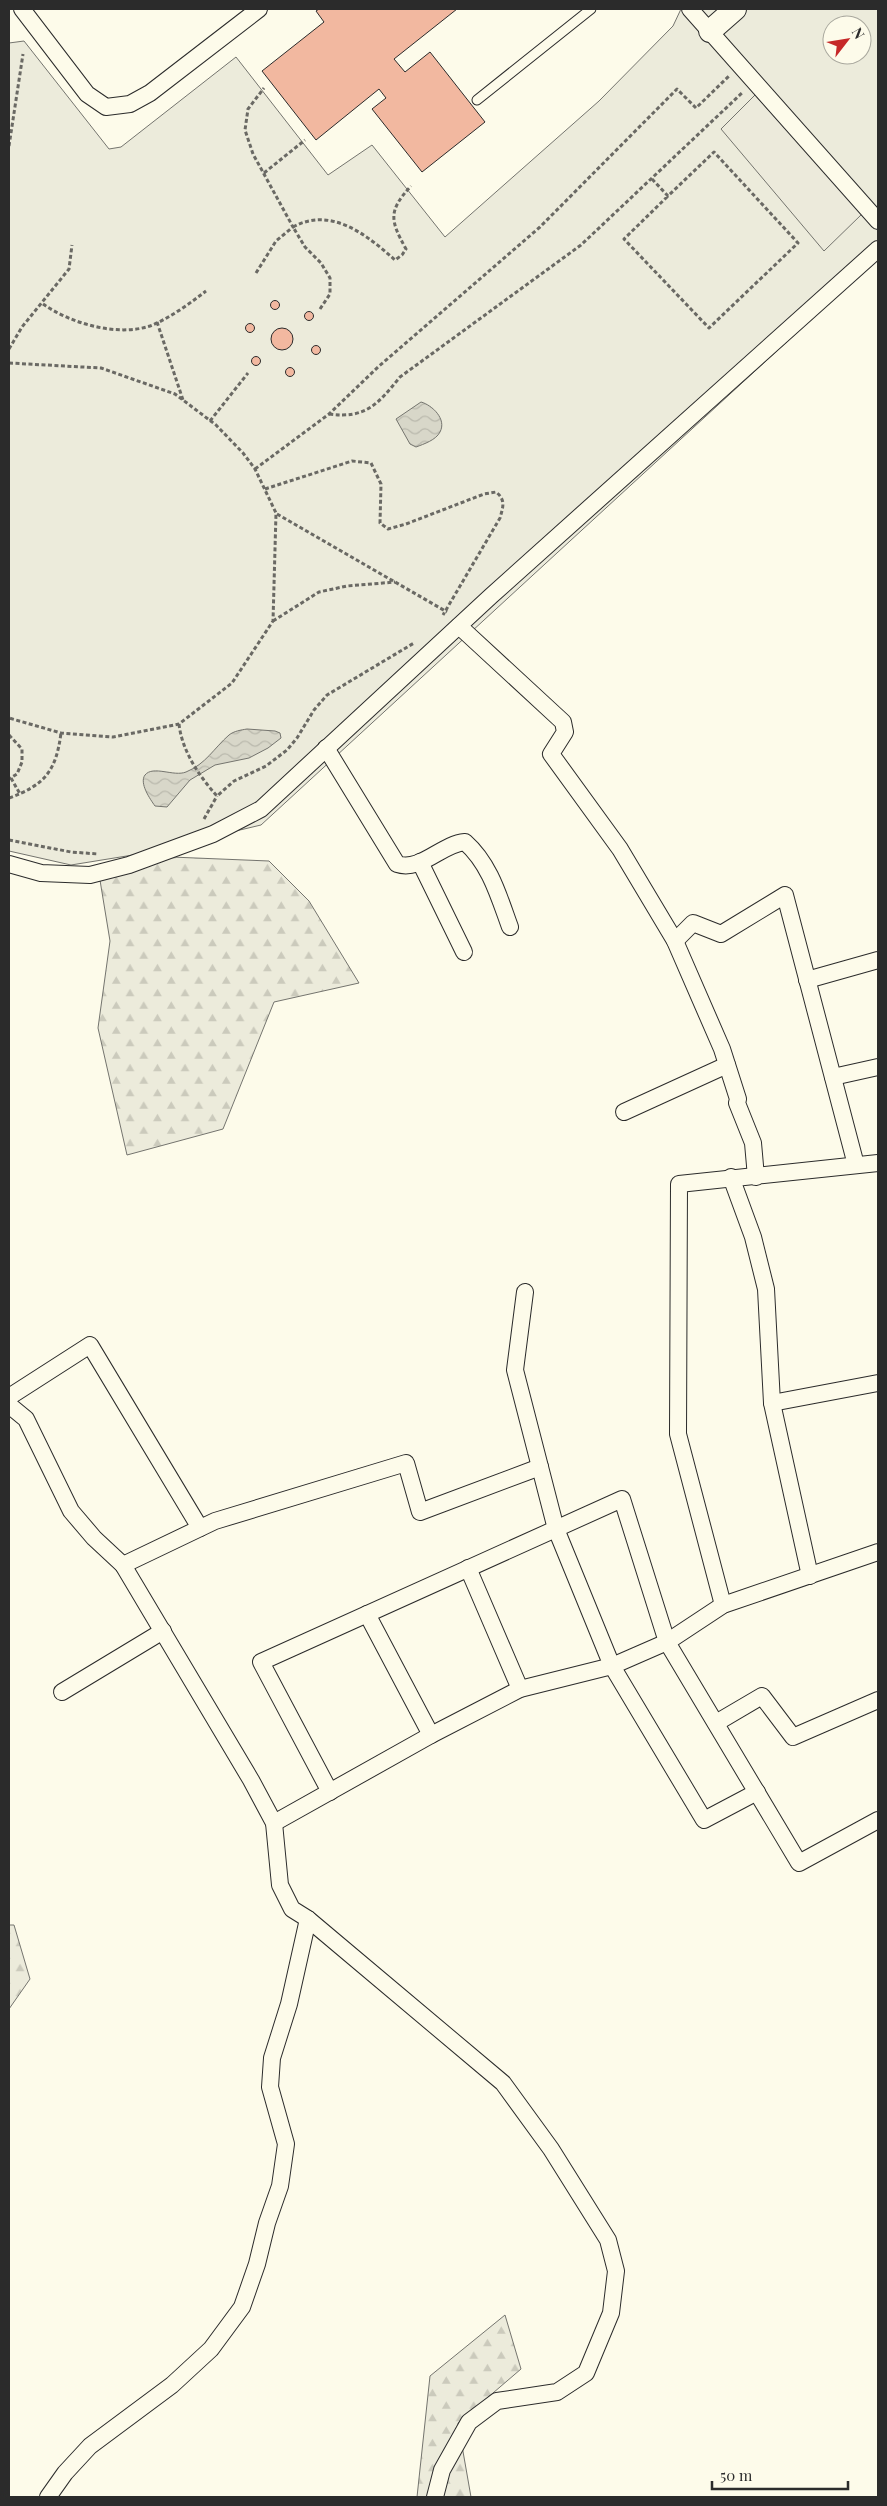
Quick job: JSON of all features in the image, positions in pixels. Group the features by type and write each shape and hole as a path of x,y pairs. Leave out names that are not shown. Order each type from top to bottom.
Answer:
{"street":[{"path":"22,9 88,94 106,106 130,104 150,93 259,9"},
{"path":"690,9 878,221"},
{"path":"710,31 735,9"},
{"path":"9,864 41,873 90,876 137,862 213,834 261,809 455,621 878,249"},
{"path":"455,621 563,722 565,732 550,754 620,849 675,941 727,1064 738,1099 737,1103 753,1143 756,1177"},
{"path":"326,748 397,864 404,867 420,862 457,843 465,842 485,866 493,880 510,927"},
{"path":"420,862 464,952"},
{"path":"675,941 693,923 721,934 785,895 856,1165"},
{"path":"807,980 878,960"},
{"path":"624,1112 727,1064"},
{"path":"833,1077 878,1067"},
{"path":"722,1605 678,1434 679,1184 878,1163"},
{"path":"732,1177 753,1237 766,1289 772,1403 810,1576"},
{"path":"525,1292 515,1370 556,1529 612,1666 704,1820 757,1792"},
{"path":"9,1397 90,1344 200,1528"},
{"path":"772,1403 878,1383"},
{"path":"9,1405 26,1419 72,1511 94,1538 123,1565 274,1823 280,1885 292,1909 308,1918 502,2083 551,2149 608,2240 616,2271 611,2313 586,2373 557,2392 497,2401 469,2422 442,2470 435,2497"},
{"path":"123,1565 215,1521 406,1463 420,1512 540,1467"},
{"path":"330,1792 261,1662 622,1499 667,1642 799,1863 878,1820"},
{"path":"274,1823 431,1735 520,1689 612,1666 667,1642 722,1605 878,1552"},
{"path":"468,1568 520,1689"},
{"path":"367,1614 431,1735"},
{"path":"62,1692 163,1631"},
{"path":"716,1723 762,1696 793,1737 878,1700"},
{"path":"48,2497 65,2473 90,2446 172,2385 211,2349 242,2307 258,2264 266,2223 280,2186 286,2144 270,2087 272,2058 289,2004 308,1918"}],"lane":[{"path":"478,100 591,9"}],"path":[{"path":"9,146 23,54"},
{"path":"255,469 329,414 378,367 540,227 677,90 696,108 740,65"},
{"path":"329,414 348,417 366,412 384,396 400,377 581,245 754,81"},
{"path":"264,88 248,109 245,130 253,154 293,227 330,278 330,294 320,309"},
{"path":"264,172 305,140"},
{"path":"714,152 798,243 709,328 624,239 668,196 714,152"},
{"path":"652,179 668,196"},
{"path":"256,273 276,241 305,220 331,220 358,230 395,260 402,255 406,248 393,226 396,202 411,186"},
{"path":"9,349 22,327 69,269 72,245"},
{"path":"42,304 62,316 110,328 139,328 178,311 206,292"},
{"path":"156,322 183,401"},
{"path":"9,362 101,368 175,394 210,421 255,469 276,514 273,621"},
{"path":"210,421 248,373"},
{"path":"264,489 352,461 371,463 381,484 380,523 388,529 484,494 496,492 502,497 504,505 500,518 446,612 439,620"},
{"path":"276,514 396,582 446,612 455,621"},
{"path":"9,718 61,733 113,737 179,724 232,683 273,621 319,592 347,586 396,582"},
{"path":"200,823 217,796 234,781 266,766 286,750 297,738 314,710 327,695 416,642"},
{"path":"179,724 191,759 205,782 217,796"},
{"path":"9,798 34,787 48,773 58,758 61,733"},
{"path":"9,736 22,749 22,762 18,774 10,778 20,794"},
{"path":"9,840 71,852 102,854"}],"green space":[{"path":"681,9 878,9 878,258 261,825 139,854 71,865 9,851 9,43 24,41 109,149 121,147 236,57 328,175 372,145 445,237 599,101 673,26"},
{"path":"171,857 269,861 309,901 359,983 274,1002 223,1129 127,1155 98,1028 110,941 98,868"},
{"path":"9,1925 14,1925 30,1979 9,2009"},
{"path":"505,2315 521,2369 458,2423 471,2497 417,2497 430,2376"}],"shaded area":[{"path":"755,95 862,214 824,251 721,129"}],"water":[{"path":"421,402 434,409 442,422 442,427 436,437 416,447 410,444 396,419"},
{"path":"247,729 275,731 280,733 281,738 268,748 249,758 215,765 190,780 167,807 155,806 144,786 145,775 153,771 181,773 193,769 229,735"}],"building":[{"path":"319,9 457,9 394,59 405,72 430,52 485,122 422,172 372,109 386,98 379,89 316,140 262,71 324,22 316,11"},
{"path":"275,300 280,305 275,310 270,305"},
{"path":"309,311 314,316 309,321 304,316"},
{"path":"250,323 255,328 250,333 245,328"},
{"path":"282,328 290,331 293,339 290,347 282,350 274,347 271,339 274,331"},
{"path":"316,345 321,350 316,355 311,350"},
{"path":"256,356 261,361 256,366 251,361"},
{"path":"290,367 295,372 290,377 285,372"}]}
